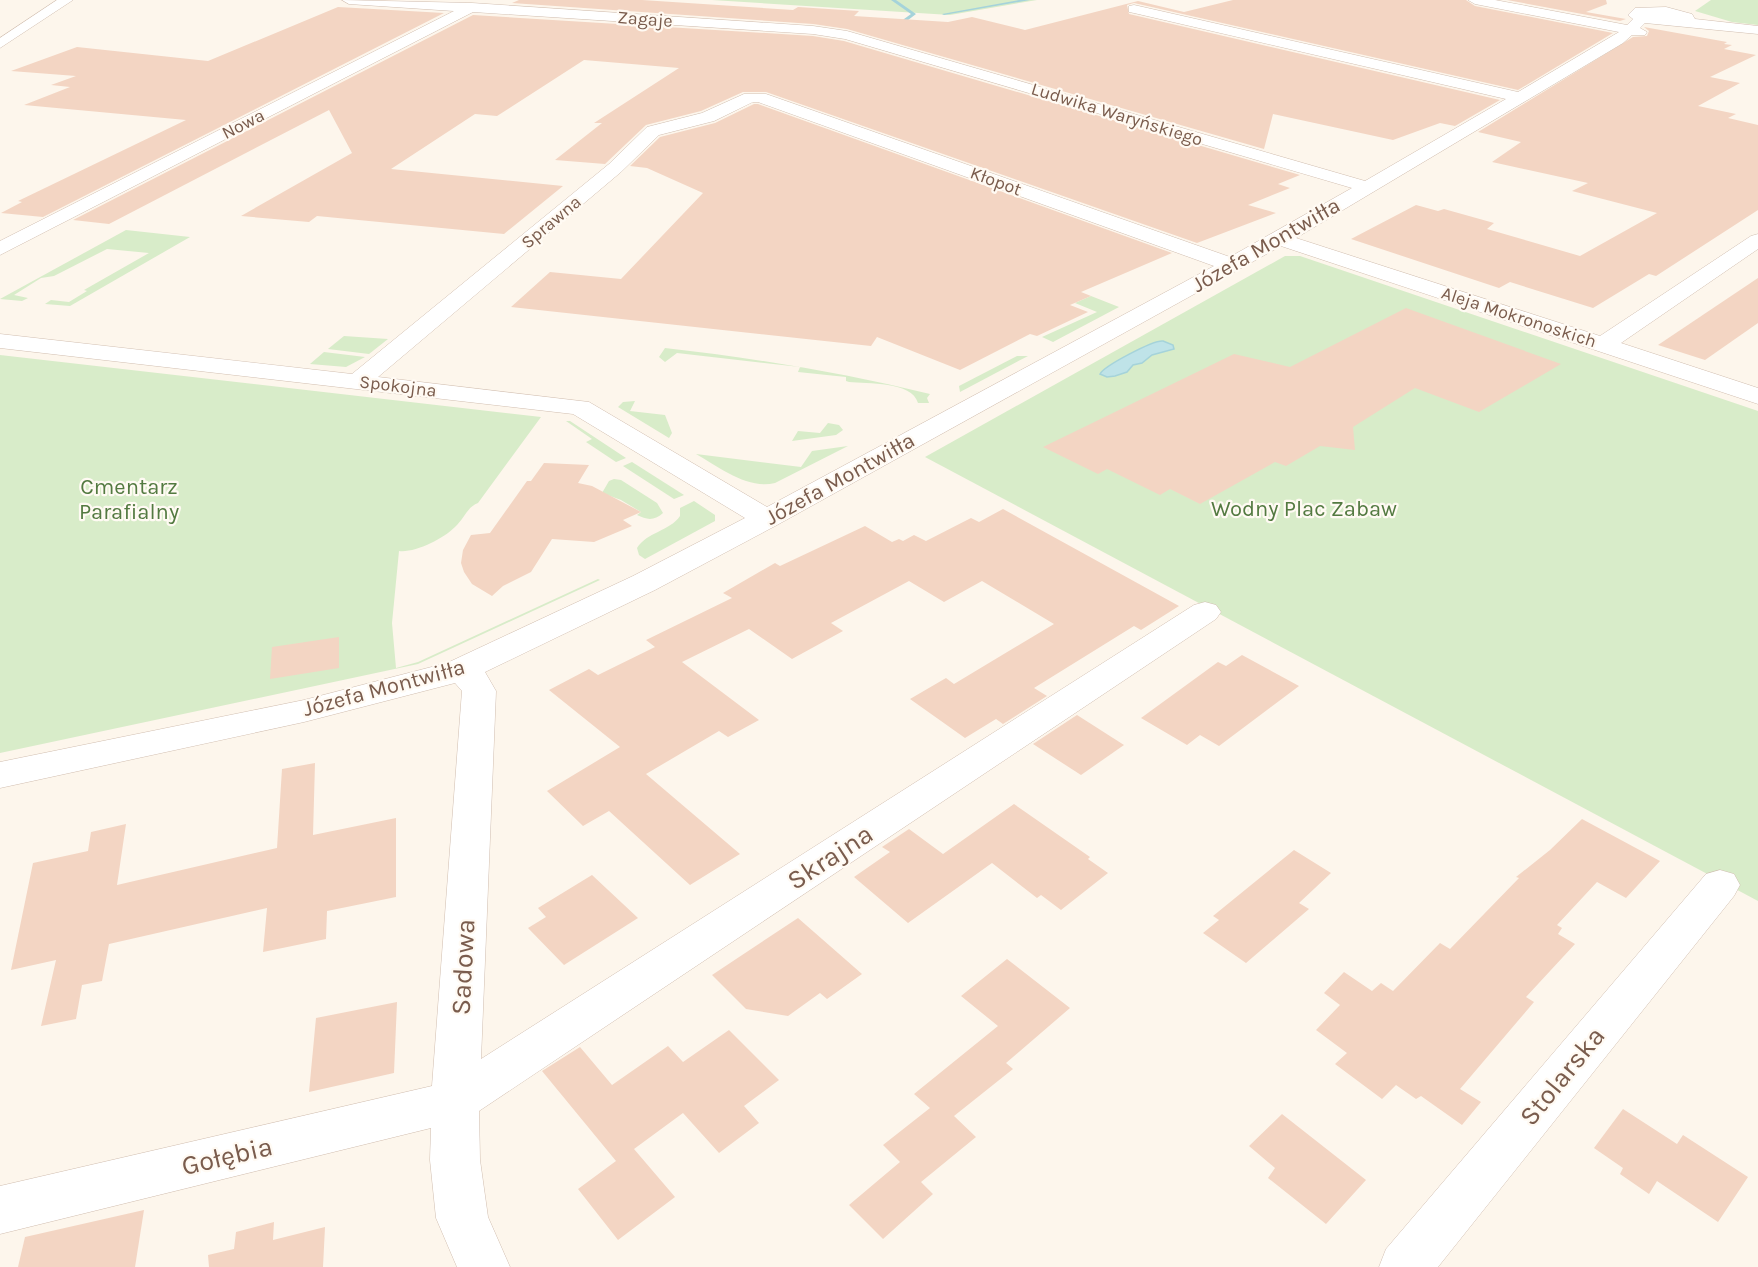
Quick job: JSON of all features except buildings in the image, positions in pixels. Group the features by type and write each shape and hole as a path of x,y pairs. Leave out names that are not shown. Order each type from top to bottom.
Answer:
{"street":[{"path":"0,44 66,0"},
{"name":"Zagaje","path":"349,0 813,30 868,40"},
{"name":"Nowa","path":"0,249 487,0"},
{"path":"1475,0 1632,21 1661,16 1758,29"},
{"name":"Józefa Montwiłła","path":"0,776 315,708 459,671 644,583 767,519 1279,239 1519,98 1632,21 1661,16 1686,0"},
{"name":"Józefa Montwiłła","path":"1683,18 1686,0"},
{"path":"1134,9 1519,98"},
{"name":"Ludwika Waryńskiego","path":"868,40 1367,187"},
{"name":"Sprawna","path":"358,381 615,168 652,131 708,117 750,97 760,97"},
{"name":"Kłopot","path":"760,97 1231,265"},
{"name":"Aleja Mokronoskich","path":"1279,239 1758,396"},
{"path":"1603,345 1758,240"},
{"name":"Spokojna","path":"0,341 564,404 588,410 767,519"},
{"name":"Skrajna","path":"455,1101 1205,612"},
{"name":"Sadowa","path":"459,671 472,679 479,691 455,1101 455,1160 462,1218 484,1267"},
{"name":"Stolarska","path":"1405,1267 1720,885"},
{"name":"Gołębia","path":"0,1210 455,1101"}],"green space":[{"path":"712,0 1037,0 950,15"},
{"path":"1711,0 1758,0 1758,25 1732,22 1695,11"},
{"path":"126,230 190,237 70,306 45,304 51,300 69,302 87,291 84,290 149,253 107,249 54,276 41,278 14,295 28,298 22,301 0,299"},
{"name":"Wodny Plac Zabaw","path":"1285,256 1300,256 1758,411 1758,901 925,457"},
{"path":"1091,296 1119,307 1053,342 1042,337 1097,312 1075,303"},
{"path":"344,336 388,339 369,354 328,349"},
{"path":"665,348 798,367 677,353 665,362 659,357"},
{"path":"324,352 365,357 346,367 310,364"},
{"name":"Cmentarz Parafialny","path":"0,355 541,417 478,503 471,507 455,527 428,544 413,550 399,551 392,623 396,668 418,662 600,580 418,664 0,753"},
{"path":"1017,356 1028,356 960,392 959,386"},
{"path":"800,367 865,379 930,394 927,398 929,403 918,403 914,396 898,387 849,382 846,381 846,377 798,372"},
{"path":"635,401 630,411 665,415 672,433 669,438 618,407 623,402"},
{"path":"566,421 570,421 626,458 616,462 586,442 592,439"},
{"path":"828,423 839,425 843,430 836,435 792,441 798,431 820,433"},
{"path":"848,446 775,483 765,484 734,476 696,454 801,467 812,451"},
{"path":"632,462 684,495 674,499 623,466"},
{"path":"621,480 657,503 663,513 650,519 644,518 637,515 641,512 621,500 602,493 609,481"},
{"path":"694,501 715,515 715,521 645,559 639,555 637,548 641,543 676,521 680,516 680,508"}],"water":[{"path":"1163,341 1173,345 1174,349 1152,355 1142,363 1133,365 1127,372 1107,377 1100,374 1129,354"}],"waterway":[{"path":"893,0 914,14 895,28"},
{"path":"944,14 1028,0"}]}
